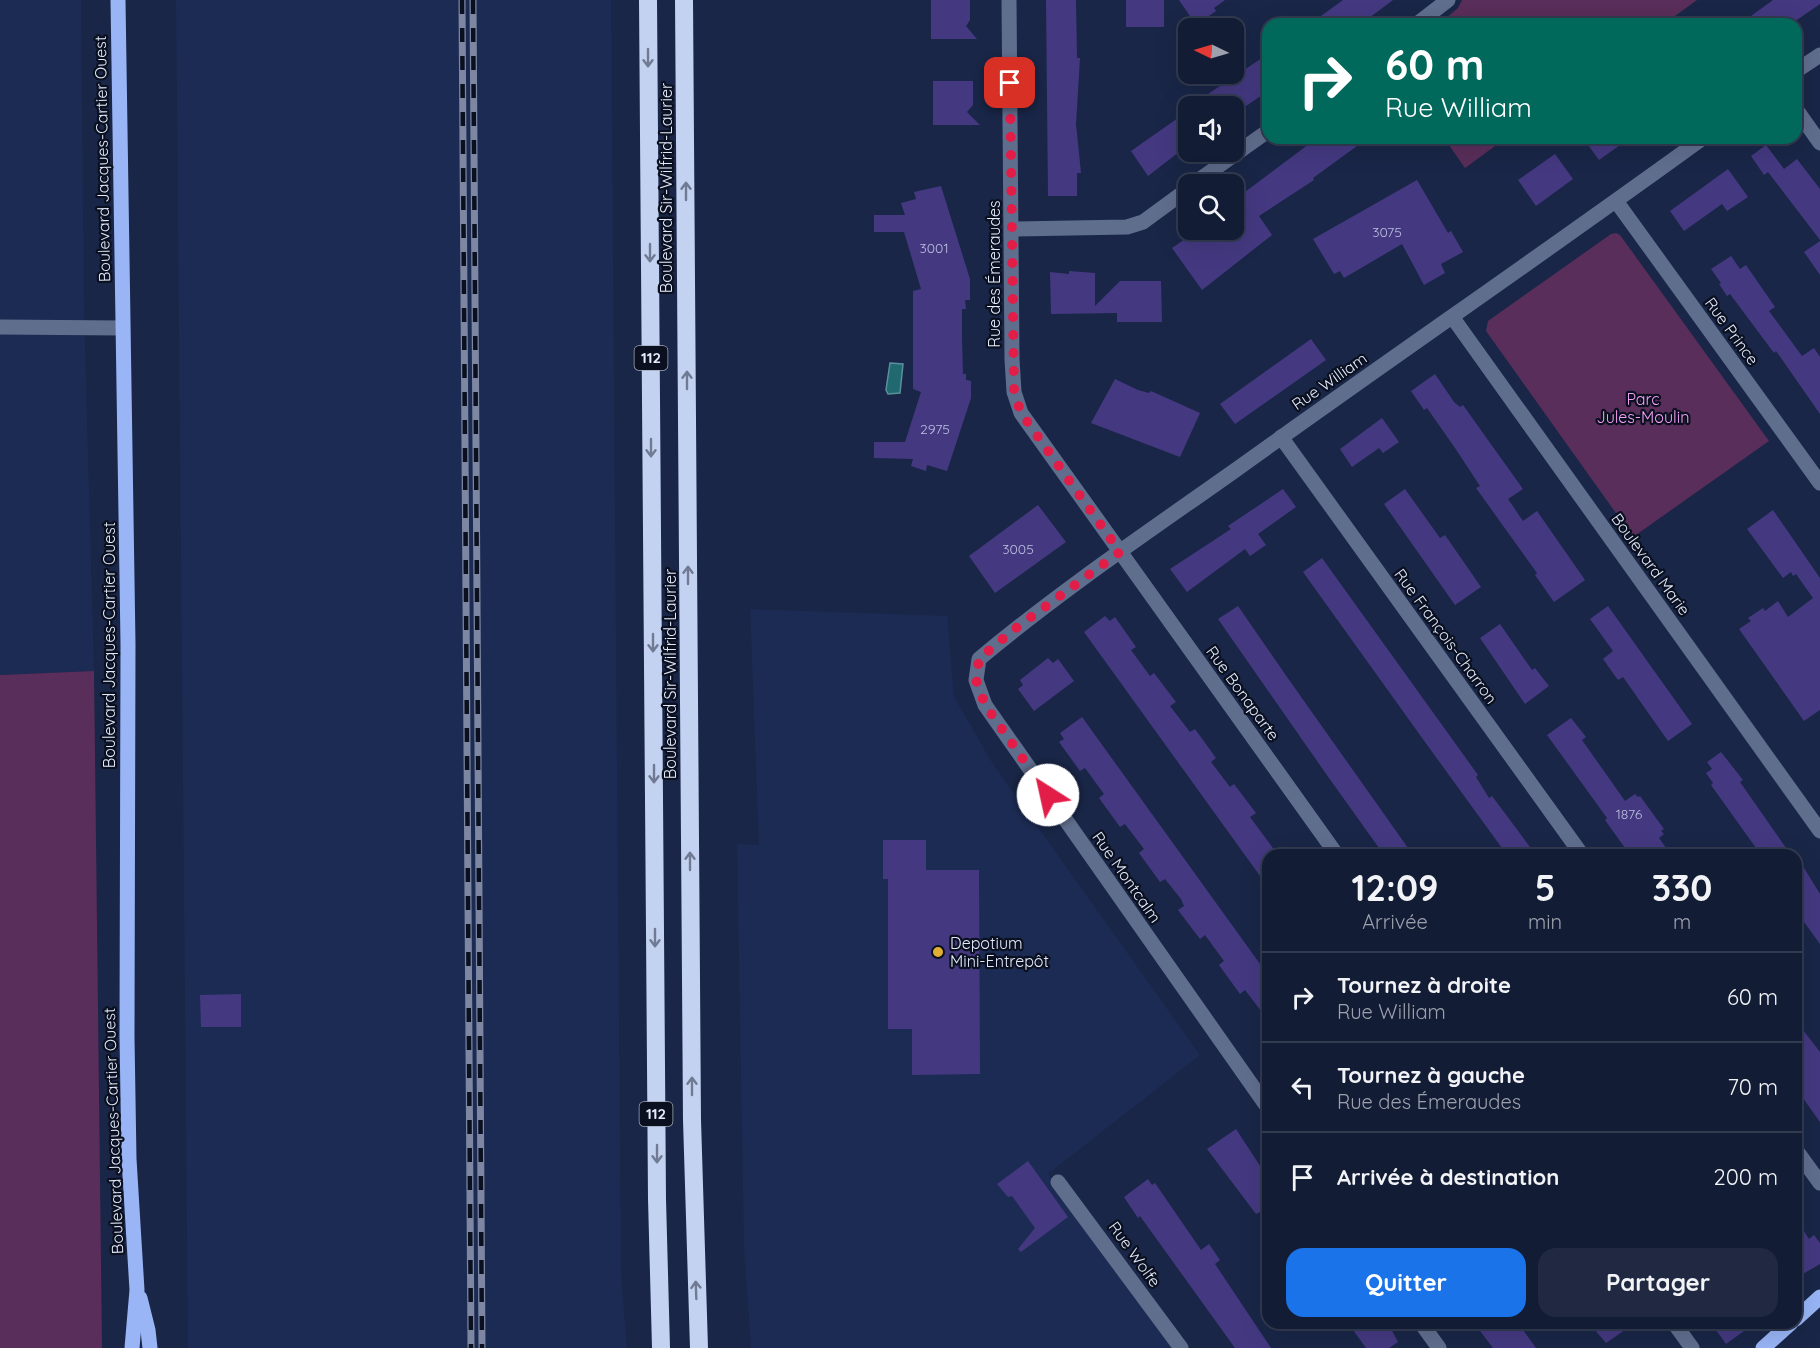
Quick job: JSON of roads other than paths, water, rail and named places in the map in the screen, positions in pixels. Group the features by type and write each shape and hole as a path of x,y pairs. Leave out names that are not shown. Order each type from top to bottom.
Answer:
{"highway":[{"name":"Boulevard Sir-Wilfrid-Laurier","path":"648,0 657,1188 661,1348"},
{"name":"Boulevard Sir-Wilfrid-Laurier","path":"684,0 693,1155 699,1348"}],"main road":[{"name":"Boulevard Jacques-Cartier Ouest","path":"118,0 128,644 128,1148 137,1290 132,1348"},
{"name":"Boulevard Jacques-Cartier Ouest","path":"137,1290 148,1330 150,1348"},
{"path":"1802,1314 1820,1297"},
{"path":"1762,1348 1784,1329"}],"street":[{"name":"Rue des Émeraudes","path":"1009,0 1014,392 1021,413 1120,552"},
{"path":"1425,18 1448,0"},
{"path":"1802,67 1820,55"},
{"path":"1802,118 1820,143"},
{"path":"1207,174 1262,135"},
{"name":"Rue William","path":"979,659 1012,631 1120,552 1453,318 1694,144"},
{"path":"1012,229 1127,227 1143,222 1178,196"},
{"name":"Rue Prince","path":"1616,201 1820,483"},
{"name":"Boulevard Marie","path":"1453,318 1820,831"},
{"path":"0,327 122,328"},
{"name":"Rue François-Charron","path":"1281,437 1578,849"},
{"name":"Rue Bonaparte","path":"1120,552 1333,849"},
{"name":"Rue Montcalm","path":"979,659 976,680 985,705 1262,1099"},
{"path":"1802,1158 1820,1184"},
{"name":"Rue Wolfe","path":"1058,1182 1181,1348"},
{"path":"1425,1329 1439,1348"},
{"path":"1678,1329 1692,1348"}],"railway":[{"path":"462,0 471,1348"},
{"path":"473,0 482,1348"}],"place":[{"name":"Depotium Mini-Entrepôt","path":"938,952"}],"park label":[{"name":"Parc Jules-Moulin","path":"1643,408"}]}
